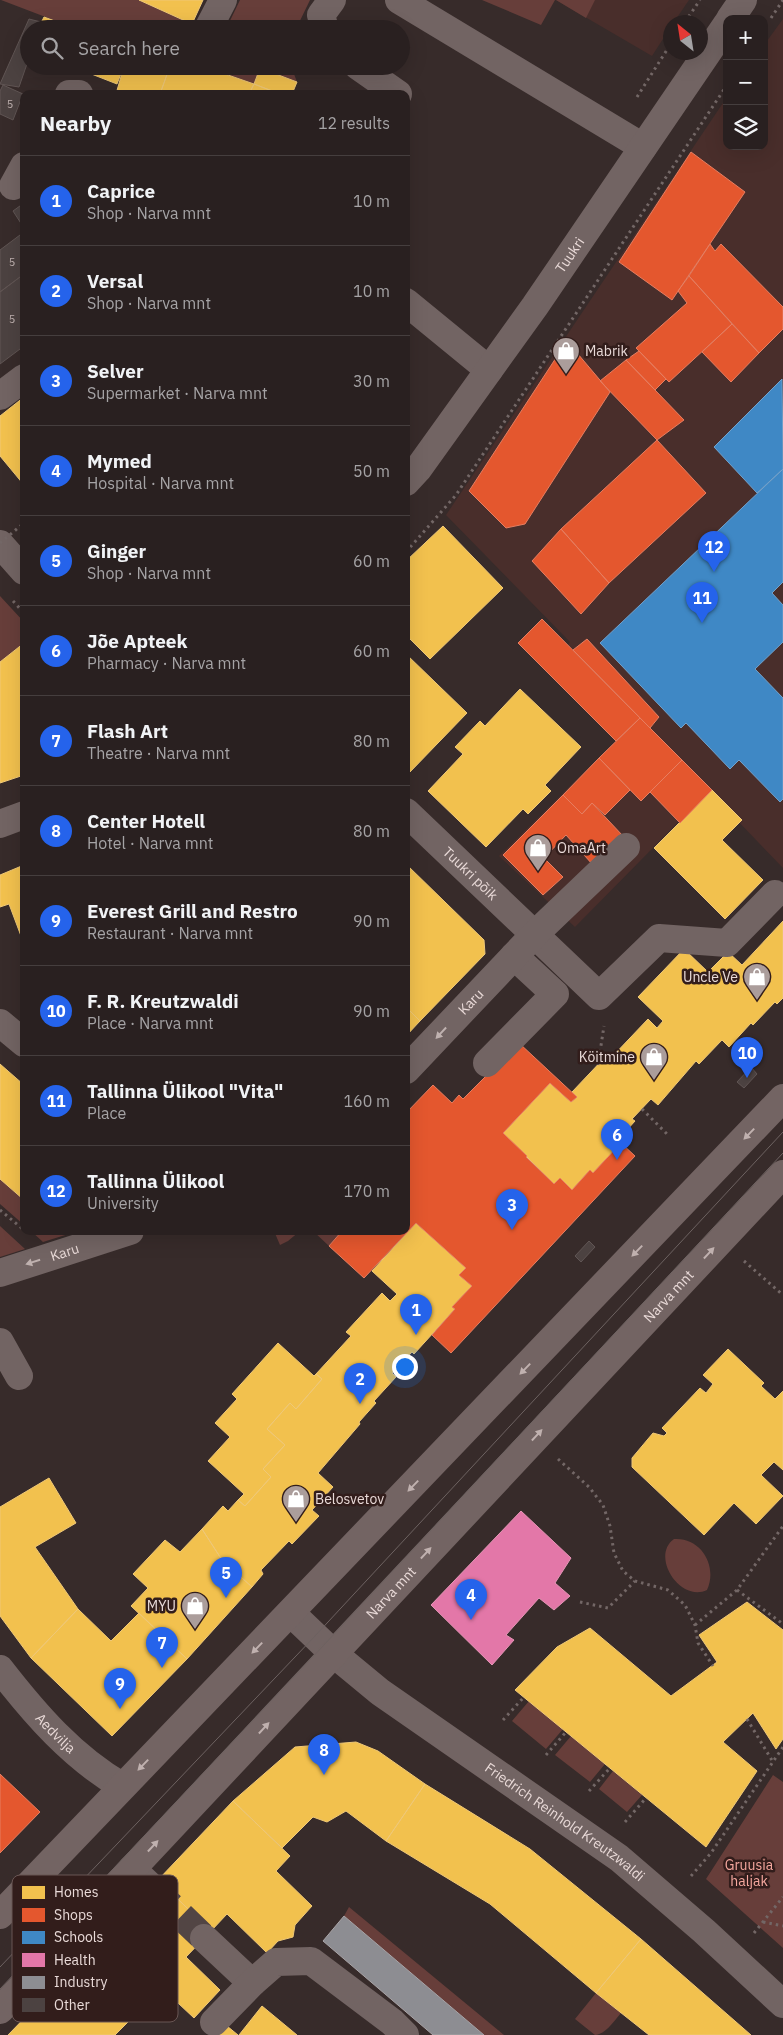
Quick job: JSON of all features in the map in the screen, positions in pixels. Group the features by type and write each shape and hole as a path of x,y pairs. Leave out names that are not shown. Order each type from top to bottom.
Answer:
{"main road":[{"path":"38,1875 122,1786 291,1614 783,1098"},
{"name":"Narva mnt","path":"145,1875 379,1604 783,1174"},
{"path":"0,1915 12,1902"},
{"name":"Narva mnt","path":"0,2010 12,1999"}],"street":[{"path":"213,20 223,0"},
{"path":"322,20 321,15 332,0"},
{"path":"399,0 643,147"},
{"path":"733,15 743,0"},
{"name":"Tuukri","path":"410,478 489,370 723,30"},
{"path":"371,75 392,90"},
{"path":"410,305 489,370"},
{"path":"0,396 20,381"},
{"path":"0,543 20,566"},
{"path":"0,824 20,816"},
{"name":"Tuukri põik","path":"410,816 599,996"},
{"name":"Karu","path":"410,1066 535,934 626,847"},
{"path":"599,996 658,938 727,943 775,894"},
{"path":"487,1063 555,994 514,956"},
{"path":"0,1023 20,1040"},
{"name":"Karu","path":"0,1273 118,1235"},
{"path":"0,1342 19,1376"},
{"name":"Friedrich Reinhold Kreutzwaldi","path":"291,1614 334,1654 380,1692 432,1730 619,1858 783,2004"},
{"name":"Aedvilja","path":"0,1669 49,1728 98,1771 122,1786"},
{"path":"204,1938 252,1983"},
{"path":"214,2022 252,1983 276,1962 311,1961 392,2022 405,2035"}],"path":[{"path":"690,15 700,0"},
{"path":"769,21 783,0"},
{"path":"410,547 456,495 723,91"},
{"path":"0,543 20,526"},
{"path":"598,1065 605,1017 599,996"},
{"path":"642,1109 669,1136"},
{"path":"0,1210 20,1227"},
{"path":"743,1260 783,1296"},
{"path":"557,1457 589,1487 604,1506 610,1526 614,1553 623,1571 635,1581 668,1590 684,1605 695,1625 698,1643 713,1666"},
{"path":"695,1625 736,1590 783,1526"},
{"path":"580,1602 608,1608 635,1581"},
{"path":"736,1590 783,1624"},
{"path":"503,1720 524,1697"},
{"path":"747,1719 773,1762"},
{"path":"546,1755 566,1732"},
{"path":"691,1876 712,1853 783,1747"},
{"path":"589,1791 610,1768"},
{"path":"625,1822 646,1798"},
{"path":"754,1933 783,1897"},
{"path":"763,1922 783,1926"}],"shaded area":[{"path":"556,0 689,0 679,15 663,15 663,39 652,56"},
{"path":"783,19 783,868 709,791 575,927 499,856 639,718 568,645 570,642 446,515 723,103 723,150 768,150 768,40"}],"green space":[{"path":"1,0 139,0 183,20 53,20"},
{"path":"240,0 310,0 300,20 230,20"},
{"path":"482,0 555,0 541,25"},
{"path":"556,0 595,0 586,18"},
{"path":"228,75 257,75 254,84"},
{"path":"278,75 294,75 297,82"},
{"path":"0,596 20,618 20,646 0,662"},
{"path":"0,1179 20,1196 20,1222 0,1204"},
{"path":"0,1226 25,1249 0,1257"},
{"path":"35,1235 65,1235 43,1242"},
{"path":"276,1235 295,1235 288,1241 280,1245"},
{"path":"317,1235 339,1235 329,1246"},
{"path":"674,1539 692,1543 705,1555 709,1563 710,1572 707,1590 697,1592 687,1590 671,1576 665,1556 667,1547"},
{"path":"529,1701 563,1729 546,1749 512,1721"},
{"path":"571,1736 605,1764 590,1782 555,1755"},
{"path":"613,1771 642,1795 627,1812 599,1789"},
{"name":"Gruusia haljak","path":"773,1775 783,1782 783,1948 706,1879"},
{"path":"349,1907 504,2035 484,2035 344,1916"},
{"path":"596,1993 621,2013 606,2030 595,2035 575,2019"}],"building: Homes":[{"path":"139,0 203,0 194,20 183,20"},
{"path":"94,75 120,75 117,84"},
{"path":"121,75 167,75 161,90 117,90"},
{"path":"167,75 228,75 254,84 251,90 161,90"},
{"path":"257,75 278,75 297,82 294,90 270,90 254,84"},
{"path":"254,84 270,90 251,90"},
{"path":"20,400 20,480 0,456 0,416"},
{"path":"443,526 503,588 430,659 410,639 410,557"},
{"path":"20,646 20,776 0,783 0,662"},
{"path":"410,658 467,713 410,772"},
{"path":"520,689 581,747 545,785 551,791 528,814 523,809 486,847 428,791 463,754 455,747 480,721 485,726"},
{"path":"712,790 742,820 722,840 763,880 725,919 654,848"},
{"path":"20,867 20,933 9,904 0,907 0,875"},
{"path":"410,868 484,940 485,954 420,1021 410,1011"},
{"path":"783,921 783,998 777,1004 775,1002 753,1025 751,1023 729,1047 722,1040 699,1064 696,1061 658,1105 651,1099 632,1119 635,1121 618,1140 621,1143 593,1173 590,1170 572,1190 560,1178 554,1184 503,1133 550,1083 571,1102 577,1097 572,1092 607,1055 611,1058 648,1019 657,1028 663,1021 638,997 684,949 708,972 728,952 742,965"},
{"path":"410,1011 420,1021 410,1032"},
{"path":"0,1064 20,1082 20,1196 0,1179"},
{"path":"416,1223 466,1268 459,1275 472,1286 452,1307 455,1309 414,1354 412,1352 392,1373 396,1377 374,1401 376,1403 359,1422 360,1424 318,1473 333,1487 312,1510 319,1516 292,1544 289,1541 261,1570 263,1574 252,1587 222,1560 202,1529 223,1506 228,1511 238,1500 245,1506 271,1477 263,1469 285,1445 267,1429 290,1403 296,1409 322,1379 316,1374 351,1336 346,1332 382,1293 390,1301 397,1294 372,1271 405,1235 410,1235 410,1230"},
{"path":"278,1343 314,1376 316,1374 322,1379 296,1409 290,1403 267,1429 285,1445 263,1469 271,1477 245,1506 238,1500 244,1494 208,1461 230,1437 215,1423 237,1399 232,1394"},
{"path":"728,1349 764,1383 761,1386 775,1399 783,1391 783,1470 774,1462 761,1475 783,1496 756,1524 734,1503 704,1535 632,1467 632,1458 653,1433 664,1436 667,1433 662,1428 700,1388 706,1393 713,1384 703,1375"},
{"path":"49,1478 76,1523 35,1547 78,1609 31,1658 0,1616 0,1507"},
{"path":"202,1529 222,1560 252,1587 187,1659 131,1606 148,1588 133,1574 165,1540 180,1552"},
{"path":"747,1602 783,1630 783,1739 776,1749 753,1713 723,1742 757,1771 706,1847 515,1690 557,1647 590,1628 671,1696 717,1662 699,1635"},
{"path":"78,1609 111,1641 139,1613 187,1659 112,1736 31,1658"},
{"path":"356,1742 378,1751 425,1784 386,1841 346,1811 327,1822 313,1817 282,1848 233,1801 295,1747"},
{"path":"425,1784 530,1849 641,1939 596,1993 490,1904 386,1841"},
{"path":"233,1801 290,1856 276,1871 312,1906 295,1925 293,1937 278,1941 267,1953 227,1914 211,1931 178,1899 178,1875 163,1875"},
{"path":"178,1899 211,1931 186,1957 220,1990 194,2018 178,2003"},
{"path":"641,1939 751,2035 649,2035 596,1993"},
{"path":"262,2006 297,2035 239,2035"},
{"path":"21,2022 128,2022 115,2035 8,2035"},
{"path":"227,2026 238,2035 219,2035"}],"building: Shops":[{"path":"691,152 745,192 672,300 619,262"},
{"path":"710,244 715,251 721,244 783,307 783,329 759,353 689,276"},
{"path":"689,276 732,324 669,382 636,348 687,303 678,291"},
{"path":"732,324 759,353 731,382 702,352"},
{"path":"567,341 610,392 525,524 506,528 469,491"},
{"path":"639,351 666,379 655,390 626,360"},
{"path":"626,360 684,420 657,440 600,381"},
{"path":"657,440 706,493 609,583 561,529"},
{"path":"561,529 609,583 581,614 532,561"},
{"path":"542,619 640,718 616,741 518,643"},
{"path":"587,639 659,717 650,728 573,650"},
{"path":"640,718 682,760 641,801 599,758"},
{"path":"599,758 630,790 605,815 592,803 582,814 563,795"},
{"path":"682,760 712,790 680,823 650,792"},
{"path":"563,795 582,814 592,803 623,836 593,865 566,835 544,858 563,877 543,895 503,855"},
{"path":"519,1043 577,1097 571,1102 550,1083 503,1133 526,1157 554,1184 560,1178 572,1190 590,1170 593,1173 621,1143 635,1156 451,1353 432,1335 455,1309 452,1307 472,1286 459,1275 466,1268 416,1223 410,1229 410,1109 433,1085 452,1103 459,1095 463,1099"},
{"path":"339,1235 405,1235 364,1278 329,1246"},
{"path":"0,1774 40,1812 0,1853"}],"building: Schools":[{"path":"782,379 783,469 757,493 714,447"},
{"path":"783,469 783,582 772,593 783,605 783,642 755,669 783,698 783,799 780,802 739,760 730,769 686,723 681,728 600,643"}],"building: Health":[{"path":"521,1511 571,1558 555,1583 570,1596 554,1610 539,1598 506,1635 514,1640 492,1665 431,1605"}],"building: Industry":[{"path":"344,1916 484,2035 433,2035 323,1941"}],"building: Other":[{"path":"20,39 20,75 23,75 19,87 0,84"},
{"path":"3,85 20,93 20,102 13,120 0,114 0,91"},
{"path":"20,206 20,222 13,211"},
{"path":"20,235 20,277 0,292 0,250"},
{"path":"20,277 20,349 0,364 0,292"},
{"path":"751,1067 757,1074 744,1088 737,1082"},
{"path":"589,1241 595,1247 581,1262 575,1256"}],"tunnel":[{"path":"178,1913 204,1938"}],"tram line":[{"path":"88,1875 315,1636 783,1132"},
{"path":"107,1875 783,1153"},
{"path":"0,1967 12,1954"},
{"path":"0,1989 12,1976"}],"place":[{"name":"Mabrik","path":"566,375"},
{"name":"Tallinna Ülikool","path":"714,572"},
{"name":"Tallinna Ülikool \"Vita\"","path":"702,623"},
{"name":"OmaArt","path":"538,872"},
{"name":"Uncle Ve","path":"757,1001"},
{"name":"F. R. Kreutzwaldi","path":"747,1078"},
{"name":"Köitmine","path":"654,1081"},
{"name":"Jõe Apteek","path":"617,1160"},
{"name":"Selver","path":"512,1230"},
{"name":"Caprice","path":"416,1335"},
{"name":"Versal","path":"360,1404"},
{"name":"Belosvetov","path":"296,1523"},
{"name":"Ginger","path":"226,1598"},
{"name":"Mymed","path":"471,1620"},
{"name":"MYU","path":"195,1630"},
{"name":"Flash Art","path":"162,1668"},
{"name":"Everest Grill and Restro","path":"120,1709"},
{"name":"Center Hotell","path":"324,1775"}]}
